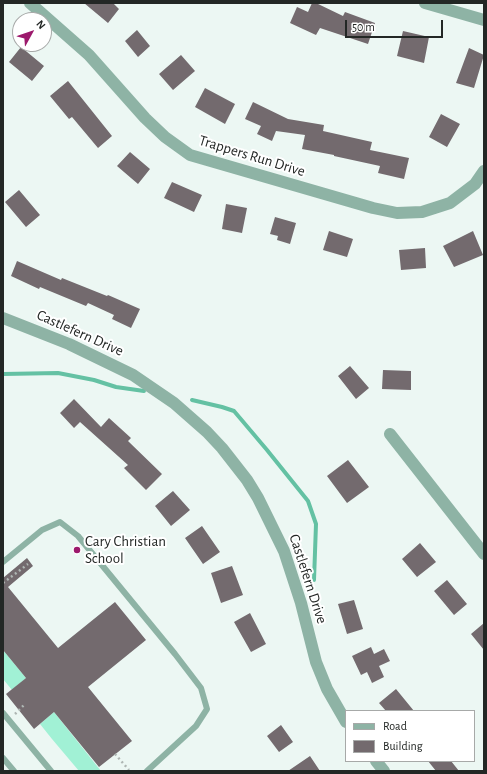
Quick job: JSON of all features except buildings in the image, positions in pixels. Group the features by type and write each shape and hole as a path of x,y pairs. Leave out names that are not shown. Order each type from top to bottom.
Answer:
{"street":[{"name":"Trappers Run Drive","path":"30,3 89,55 145,118 165,137 190,154 373,208 397,213 422,212 450,203 475,184 484,172"},
{"path":"427,3 484,20"},
{"name":"Castlefern Drive","path":"3,318 69,344 133,375 174,403 207,432 222,448 239,469 258,498 284,551 301,603 316,662 327,689 345,720"},
{"path":"390,434 484,554"},
{"path":"377,762 384,771"}],"lane":[{"path":"3,562 42,530 60,522 78,536 201,688 207,709 196,726 147,771"},
{"path":"3,713 51,771"},
{"path":"3,758 14,771"}],"path":[{"path":"4,581 28,564"},
{"path":"15,714 24,705"},
{"path":"116,754 129,770"}],"green space":[{"path":"3,650 26,678 12,690 3,679"},
{"path":"54,712 101,771 79,771 40,724"}],"waterway":[{"path":"3,374 58,373 94,380 116,387 144,391"},
{"path":"192,400 234,411 308,501 316,524 314,580"}],"place":[{"name":"Cary Christian School","path":"77,550"}]}
